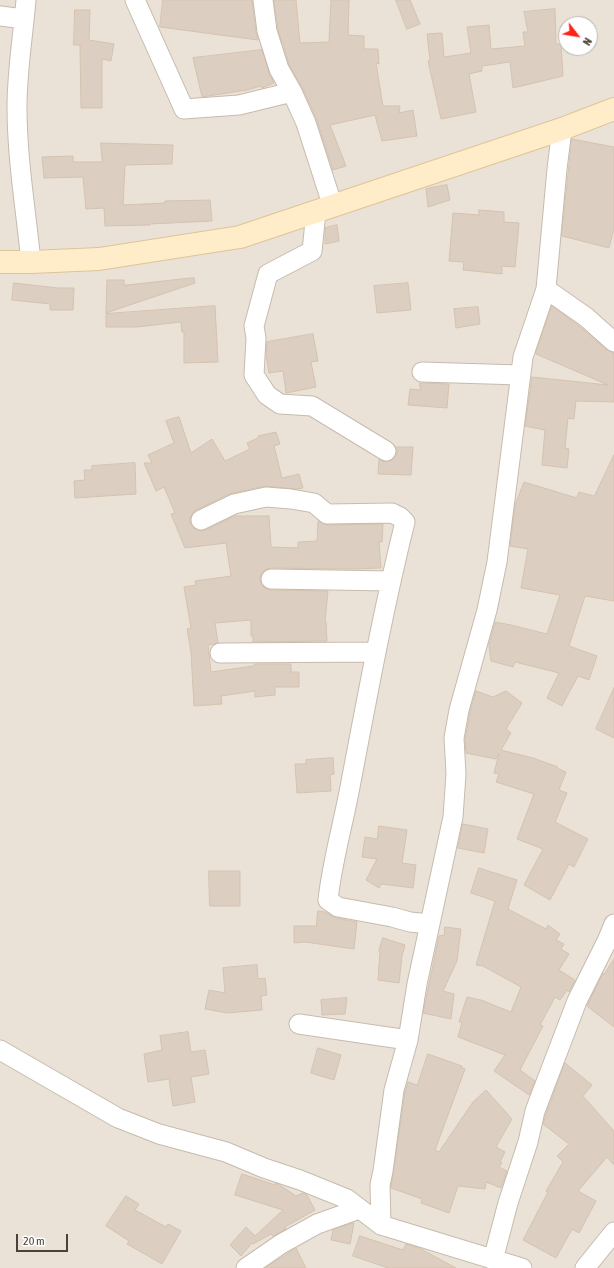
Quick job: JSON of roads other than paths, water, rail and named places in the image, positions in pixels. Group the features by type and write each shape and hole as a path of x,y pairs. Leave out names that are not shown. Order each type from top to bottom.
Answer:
{"street":[{"path":"26,0 18,73 17,107 19,148 31,262"},
{"path":"135,0 184,109 239,105 292,92"},
{"path":"263,0 267,31 279,69 292,92 306,123 324,210 312,251 268,274 254,326 256,338 254,375 267,395 280,404 312,406 386,451"},
{"path":"0,16 24,19"},
{"path":"0,262 99,259 240,237 562,129 614,109"},
{"path":"381,1225 380,1185 394,1090 408,1040 417,984 453,817 456,774 454,738 498,562 523,357 546,289 562,129"},
{"path":"546,289 586,317 614,342"},
{"path":"422,372 520,375"},
{"path":"202,520 234,504 266,498 314,502 328,514 392,513 400,517 405,522 390,581 344,820 330,879 328,900 338,907 392,917 410,922 430,924"},
{"path":"271,580 390,581"},
{"path":"220,653 376,652"},
{"path":"493,1260 508,1204 528,1142 535,1110 577,1001 614,924"},
{"path":"299,1024 408,1040"},
{"path":"0,1050 118,1118 159,1134 226,1152 347,1199 358,1209 381,1225 522,1268"},
{"path":"246,1268 281,1244 317,1224 358,1209"},
{"path":"585,1268 614,1232"}]}
